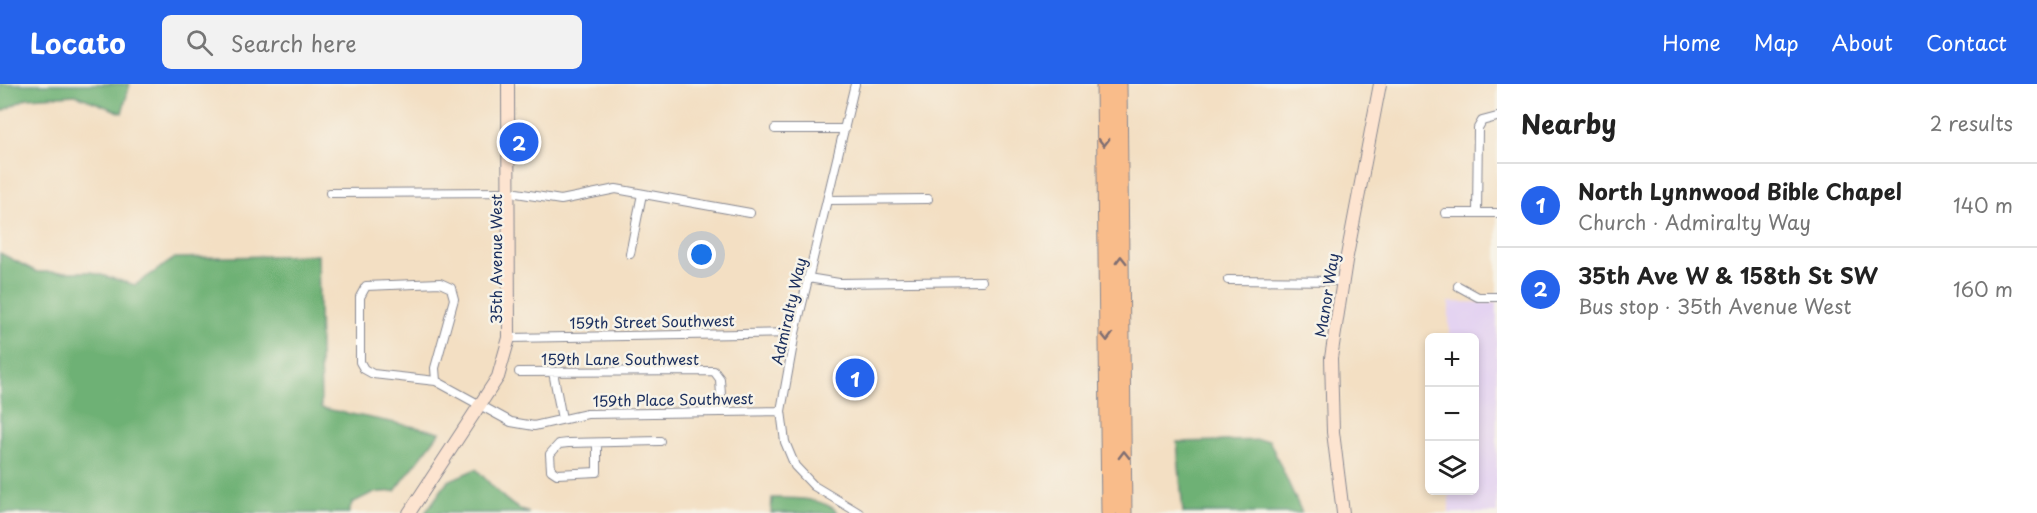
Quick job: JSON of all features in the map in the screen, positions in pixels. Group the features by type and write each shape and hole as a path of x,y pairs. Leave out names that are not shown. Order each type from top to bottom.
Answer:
{"highway":[{"path":"1104,84 1109,513"},
{"path":"1119,84 1124,513"}],"street":[{"name":"35th Avenue West","path":"409,513 498,377 509,338 508,84"},
{"name":"Admiralty Way","path":"855,84 795,333 781,411 785,442 795,465 814,486 859,513"},
{"name":"Manor Way","path":"1343,513 1331,394 1331,358 1343,280 1380,84"},
{"path":"1478,213 1478,128 1482,121 1497,117"},
{"path":"775,129 845,129"},
{"path":"330,194 510,192 561,200 616,189 722,206 750,213"},
{"path":"630,254 642,194"},
{"path":"828,200 928,199"},
{"path":"1445,213 1497,213"},
{"path":"808,278 839,283 982,281"},
{"path":"1228,280 1343,280"},
{"name":"159th Place Southwest","path":"436,381 435,368 454,299 451,288 440,283 366,286 360,297 360,362 364,369 373,374 436,381 511,422 534,426 587,414 781,411"},
{"path":"1458,286 1478,297 1497,297"},
{"name":"159th Street Southwest","path":"509,338 795,333"},
{"name":"159th Lane Southwest","path":"519,372 714,371 720,379 722,412"},
{"path":"553,372 562,419"},
{"path":"597,443 597,472 557,474 551,470 550,454 559,444 660,441"}],"shaded area":[{"path":"1449,302 1497,303 1497,513 1449,513 1449,495 1479,495 1479,333 1449,333"}],"green space":[{"path":"0,84 130,84 122,113 76,95 27,98 0,112"},
{"path":"0,253 37,272 91,272 135,285 175,258 318,255 321,408 440,432 395,491 372,493 352,503 349,513 0,513"},
{"path":"1269,440 1302,513 1183,513 1177,442"},
{"path":"476,469 514,506 529,513 425,513 448,481"},
{"path":"772,498 816,501 839,513 771,513"}],"place":[{"name":"35th Ave W & 158th St SW","path":"519,142"},
{"name":"North Lynnwood Bible Chapel","path":"855,378"}]}
